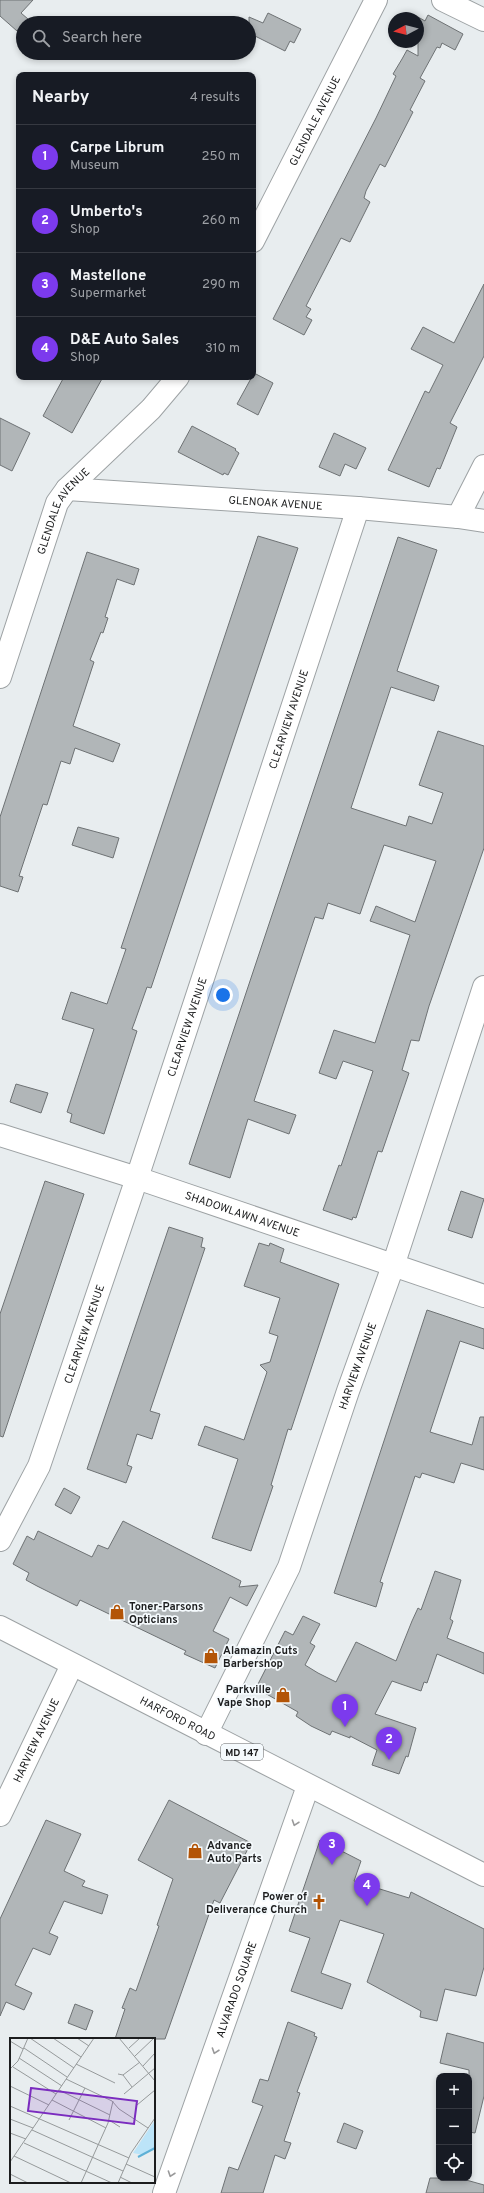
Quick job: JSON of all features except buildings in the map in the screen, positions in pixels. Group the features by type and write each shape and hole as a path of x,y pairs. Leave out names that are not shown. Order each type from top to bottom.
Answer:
{"street":[{"name":"GLENDALE AVENUE","path":"256,235 376,0"},
{"path":"443,0 484,20"},
{"name":"GLENDALE AVENUE","path":"0,677 56,504 67,490 151,409 175,380"},
{"path":"458,517 484,466"},
{"name":"GLENOAK AVENUE","path":"67,490 358,508 458,517 484,521"},
{"name":"CLEARVIEW AVENUE","path":"0,1540 39,1466 137,1178 358,508"},
{"name":"HARVIEW AVENUE","path":"206,1734 289,1567 348,1391 393,1266 484,986"},
{"name":"SHADOWLAWN AVENUE","path":"0,1135 137,1178 484,1296"},
{"name":"HARFORD ROAD","path":"0,1627 206,1734 484,1875"},
{"name":"HARVIEW AVENUE","path":"0,1815 72,1665"},
{"name":"ALVARADO SQUARE","path":"164,2193 308,1786"}],"place":[{"name":"Toner-Parsons Opticians","path":"117,1612"},
{"name":"Alamazin Cuts Barbershop","path":"211,1656"},
{"name":"Parkville Vape Shop","path":"283,1695"},
{"name":"Carpe Librum","path":"345,1727"},
{"name":"Umberto's","path":"389,1760"},
{"name":"Advance Auto Parts","path":"195,1851"},
{"name":"Mastellone","path":"332,1865"},
{"name":"Power of Deliverance Church","path":"319,1902"},
{"name":"D&E Auto Sales","path":"367,1906"}]}
